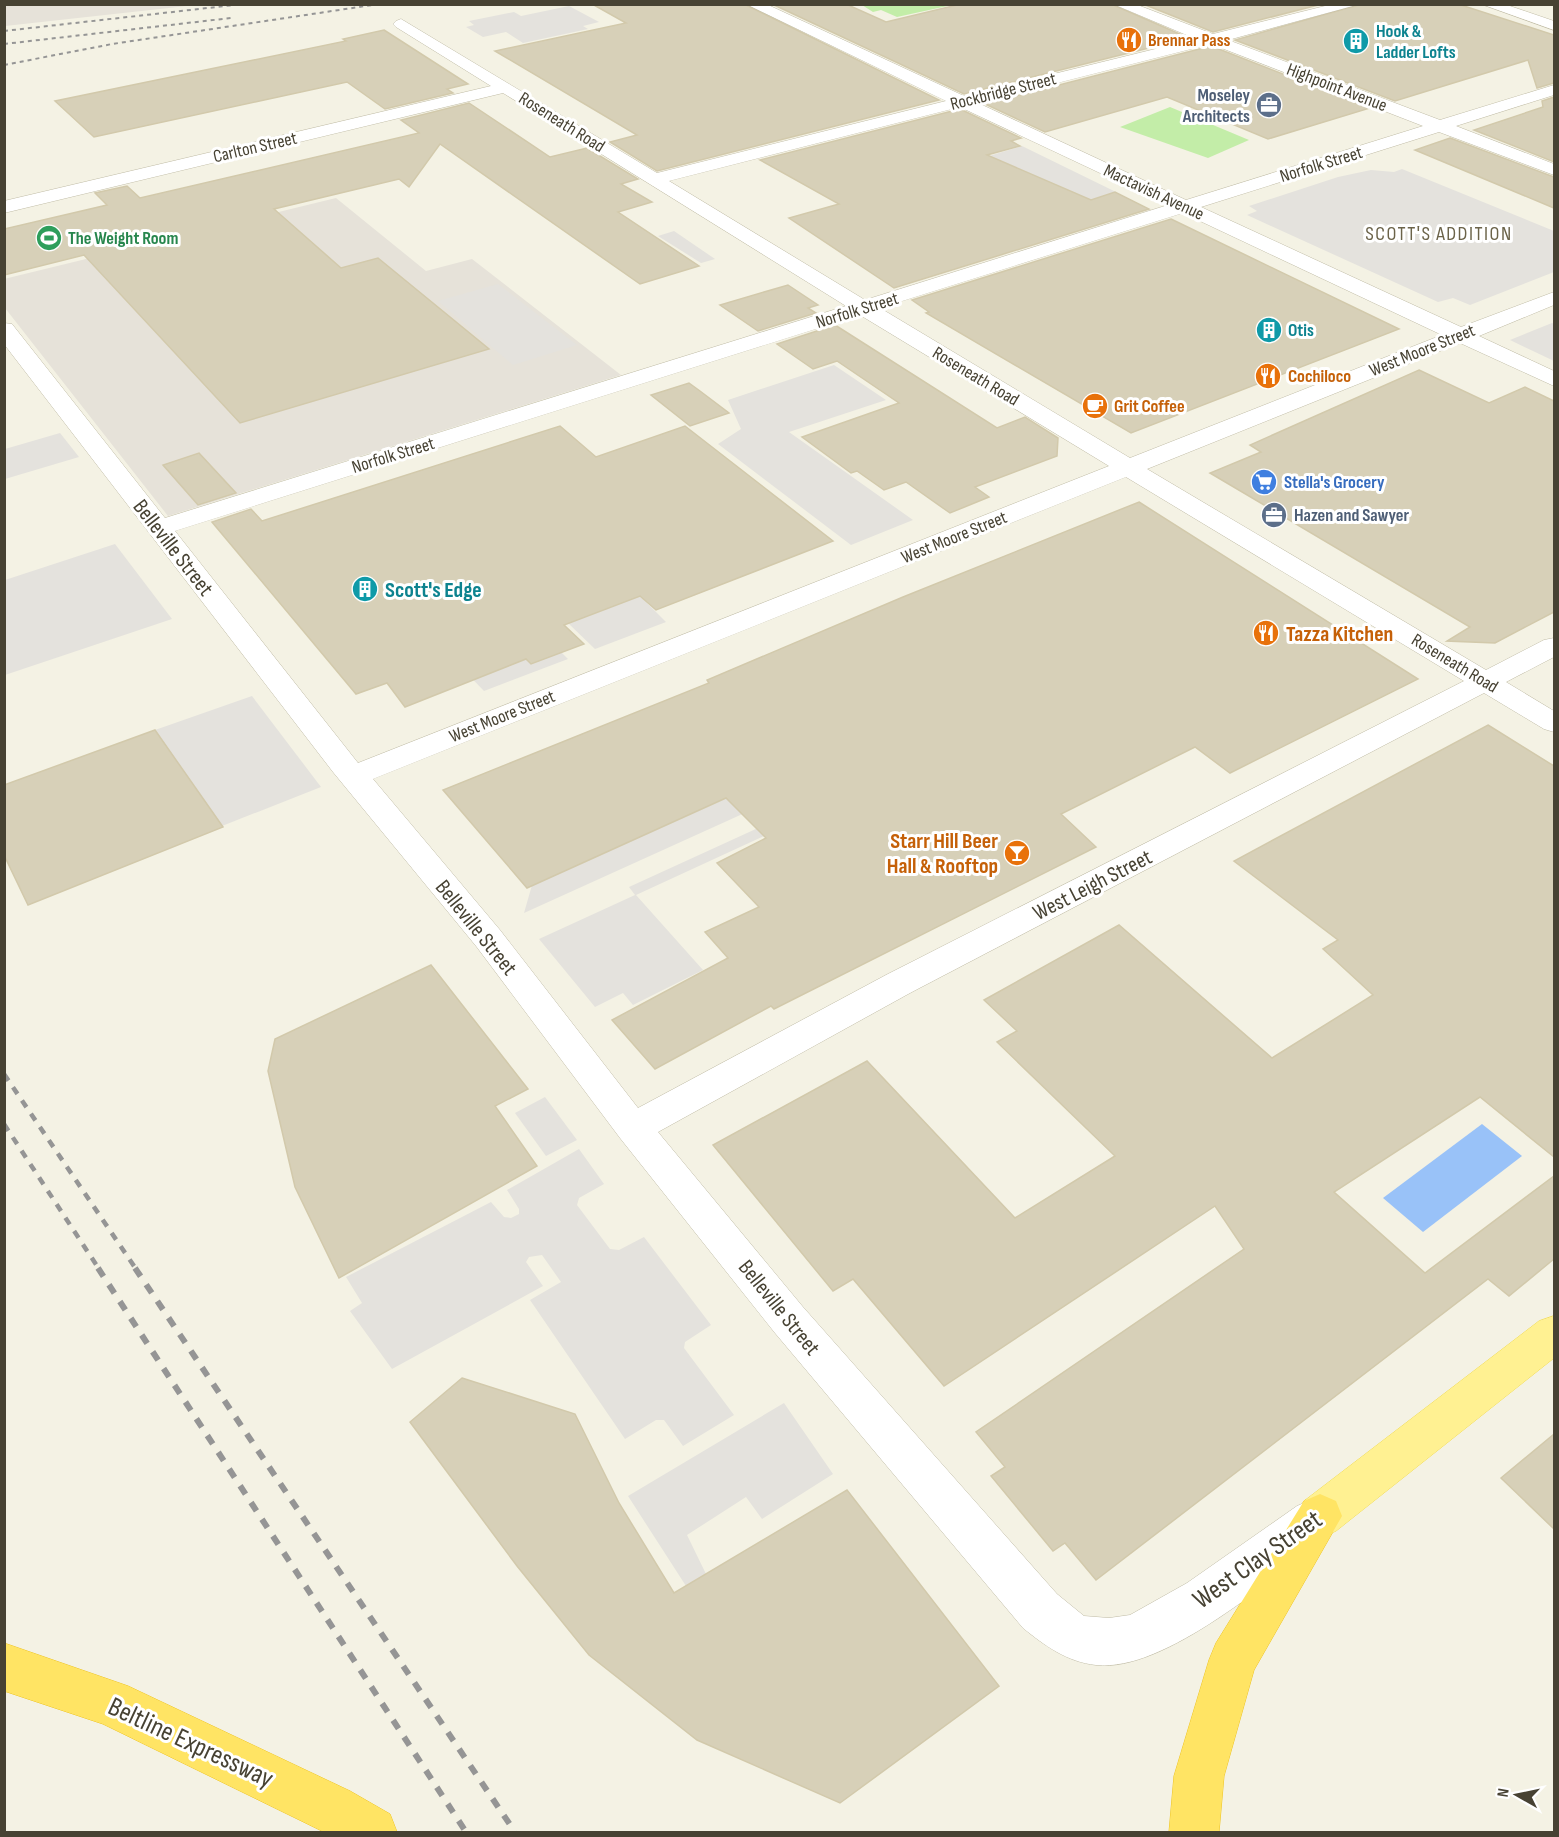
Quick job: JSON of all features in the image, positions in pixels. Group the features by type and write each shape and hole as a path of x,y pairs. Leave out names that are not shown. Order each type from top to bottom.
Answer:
{"highway":[{"path":"1194,1833 1199,1776 1233,1660 1320,1516"},
{"name":"Beltline Expressway","path":"4,1667 111,1703 332,1809 372,1833"}],"main road":[{"name":"West Clay Street","path":"1320,1516 1554,1334"}],"street":[{"name":"Mactavish Avenue","path":"753,4 1554,379"},
{"name":"Highpoint Avenue","path":"1120,4 1554,170"},
{"name":"Rockbridge Street","path":"654,179 1353,4"},
{"path":"1488,4 1554,26"},
{"name":"Roseneath Road","path":"401,24 1127,468 1554,723"},
{"name":"Carlton Street","path":"4,207 505,88"},
{"name":"Norfolk Street","path":"159,528 1554,90"},
{"name":"West Moore Street","path":"353,776 1554,298"},
{"name":"Belleville Street","path":"4,329 353,776 488,938 633,1128 789,1320 959,1518"},
{"name":"West Leigh Street","path":"633,1128 898,984 1554,646"},
{"name":"West Clay Street","path":"959,1518 1040,1611 1059,1628 1083,1640 1111,1642 1135,1637 1191,1606 1320,1516"}],"shaded area":[{"path":"5,4 196,4 196,5 5,26"},
{"path":"569,6 599,22 583,26 588,29 523,43 506,32 483,37 466,27 474,25 469,21 514,12 521,16"},
{"path":"1022,146 1116,192 1075,205 1019,169 989,156"},
{"path":"1402,169 1554,231 1554,272 1470,305 1453,298 1438,302 1247,215 1257,211 1249,206 1338,177 1371,170 1394,172"},
{"path":"336,198 426,271 472,259 621,375 168,516 5,308 4,279"},
{"path":"674,231 715,259 701,263 658,236"},
{"path":"498,284 577,345 513,365 438,301"},
{"path":"1554,324 1554,361 1510,340"},
{"path":"834,365 886,400 789,432 913,520 851,545 718,444 741,429 728,400"},
{"path":"60,433 79,457 5,479 5,449"},
{"path":"115,544 172,619 5,675 5,580"},
{"path":"640,596 666,622 595,649 568,623"},
{"path":"561,652 568,659 484,691 457,663"},
{"path":"252,696 321,787 222,826 155,730"},
{"path":"772,778 789,793 524,913 532,885"},
{"path":"804,807 812,814 636,895 703,970 633,1005 623,993 595,1007 539,939 635,895 629,887"},
{"path":"545,1097 577,1140 546,1156 515,1113"},
{"path":"579,1149 604,1184 579,1198 577,1205 610,1249 619,1250 644,1237 711,1325 685,1342 684,1348 734,1415 683,1446 664,1420 656,1420 625,1439 530,1300 561,1282 542,1255 529,1257 526,1262 543,1286 392,1369 350,1311 362,1303 346,1277 491,1202 504,1217 511,1218 519,1214 519,1209 507,1190"},
{"path":"784,1403 833,1474 762,1519 746,1497 687,1535 706,1574 686,1586 628,1496"}],"green space":[{"path":"862,5 952,5 897,17 881,10 873,12"},
{"path":"1170,107 1249,140 1208,158 1120,127"}],"water":[{"path":"1482,1124 1522,1156 1423,1232 1383,1198"}],"building":[{"path":"592,4 744,4 939,100 657,171 610,142 637,135 495,51 626,23"},
{"path":"772,4 846,4 886,22 961,4 1111,4 1189,38 964,94"},
{"path":"1143,4 1322,4 1213,32"},
{"path":"1362,4 1458,4 1554,35 1554,83 1537,88 1528,60 1395,101 1235,40"},
{"path":"384,30 468,84 447,89 453,93 385,109 347,82 94,137 55,101 346,41 343,39"},
{"path":"1211,46 1370,108 1268,139 1167,97 1045,132 985,104"},
{"path":"1554,97 1554,162 1474,130 1543,107 1542,101"},
{"path":"469,103 550,157 587,148 638,179 621,184 652,202 618,212 699,266 640,284 440,144 409,187 399,179 274,209 341,268 378,258 489,349 240,423 84,255 4,275 4,229 107,205 95,193 127,186 140,198 419,133 401,120"},
{"path":"960,109 1021,138 1011,141 1020,146 987,155 1091,200 1115,192 1149,209 894,288 789,218 839,204 760,160"},
{"path":"1450,138 1554,177 1554,208 1415,150"},
{"name":"Otis","path":"1171,219 1399,329 1131,433 926,313 929,312 912,300"},
{"path":"788,285 818,305 808,308 816,313 758,331 720,305"},
{"path":"835,325 997,428 1025,417 1058,438 1057,456 975,487 989,497 950,513 906,482 884,490 857,471 851,473 802,437 899,403 837,361 813,369 777,344"},
{"path":"1419,370 1489,403 1525,387 1554,401 1554,612 1495,643 1447,641 1470,627 1210,473 1261,452 1250,445"},
{"path":"689,383 729,413 690,426 651,395"},
{"path":"560,426 596,457 685,426 833,541 656,610 640,596 564,625 584,644 531,664 526,659 405,707 387,683 356,694 212,522 251,509 262,521"},
{"path":"199,453 236,493 198,505 163,465"},
{"path":"1139,502 1418,679 1230,773 1195,747 1061,814 1096,847 774,1009 771,1006 655,1069 612,1020 728,958 705,932 759,907 717,863 766,838 726,798 527,888 443,790 709,683 707,680 903,597"},
{"path":"1488,725 1554,766 1554,1157 1480,1097 1334,1192 1425,1273 1554,1176 1554,1259 1509,1296 1488,1279 1096,1580 1065,1543 1053,1551 991,1476 1005,1467 976,1432 1244,1249 1215,1206 944,1386 853,1279 833,1291 713,1145 867,1061 1015,1218 1115,1156 997,1042 1017,1031 984,1000 1119,925 1272,1058 1373,995 1323,949 1338,940 1234,861"},
{"path":"155,730 223,827 28,905 4,855 4,785"},
{"path":"431,965 528,1089 495,1106 537,1166 339,1278 295,1187 268,1071 275,1039"},
{"path":"462,1378 575,1414 619,1503 674,1593 847,1490 999,1686 840,1803 697,1740 589,1655 517,1566 410,1422"},
{"path":"1554,1434 1554,1529 1501,1478"}],"railway":[{"path":"4,31 243,4"},
{"path":"4,65 112,44 379,4"},
{"path":"4,44 231,18"},
{"path":"4,1074 136,1269"},
{"path":"4,1124 99,1269"},
{"path":"98,1268 466,1832"},
{"path":"135,1268 515,1832"}],"place":[{"name":"Brennar Pass","path":"1129,40"},
{"name":"Hook & Ladder Lofts","path":"1356,41"},
{"name":"Moseley Architects","path":"1269,105"},
{"name":"The Weight Room","path":"49,238"},
{"name":"Otis","path":"1269,330"},
{"name":"Cochiloco","path":"1268,376"},
{"name":"Grit Coffee","path":"1095,406"},
{"name":"Stella's Grocery","path":"1264,482"},
{"name":"Hazen and Sawyer","path":"1274,515"},
{"name":"Scott's Edge","path":"365,589"},
{"name":"Tazza Kitchen","path":"1266,633"},
{"name":"Starr Hill Beer Hall & Rooftop","path":"1017,853"}],"district":[{"name":"SCOTT'S ADDITION","path":"1439,233"}]}
